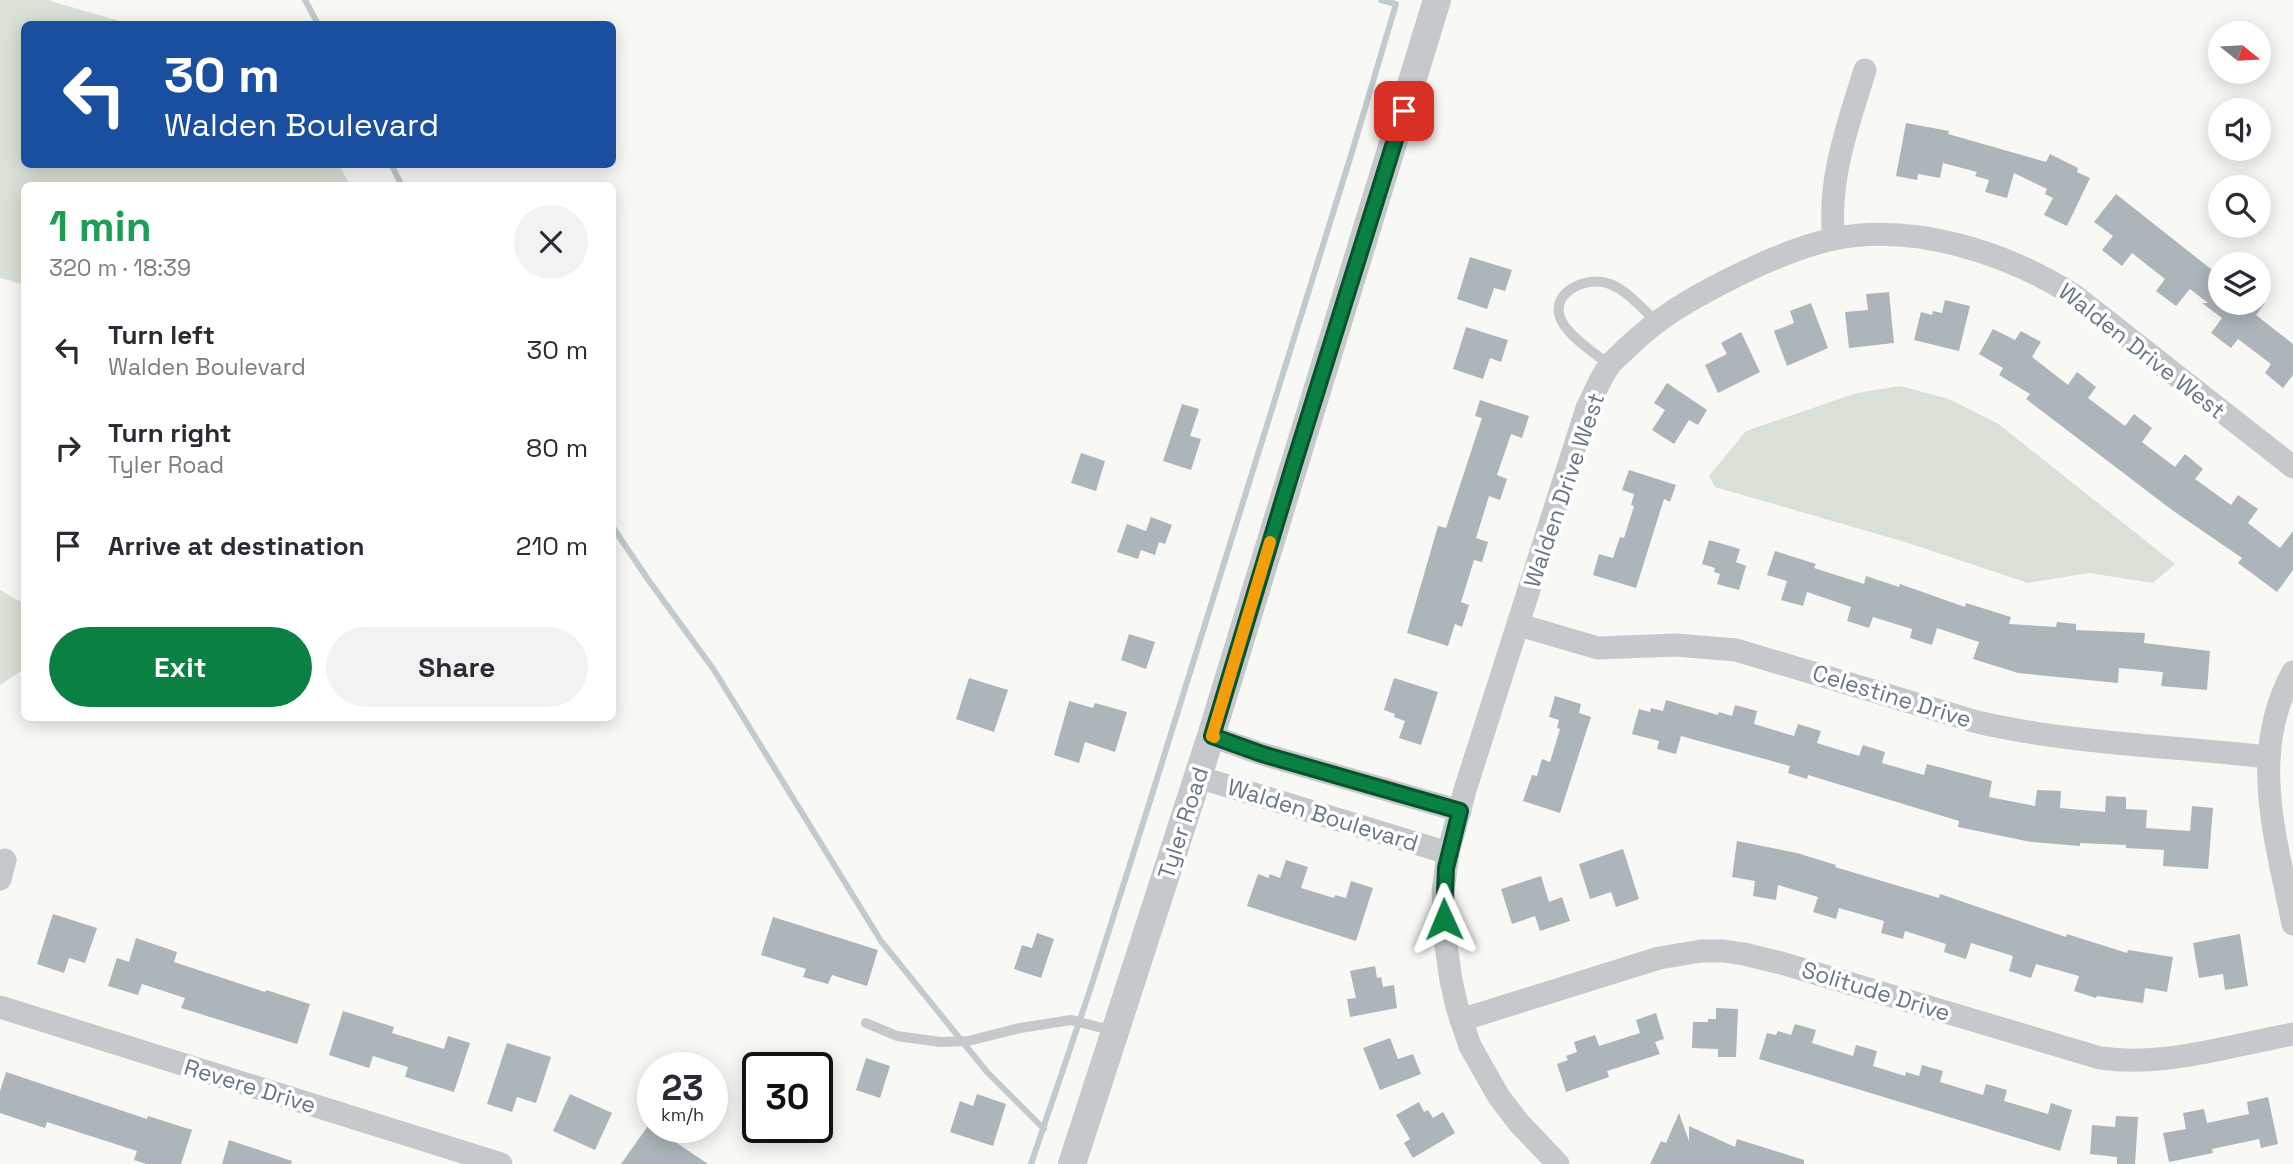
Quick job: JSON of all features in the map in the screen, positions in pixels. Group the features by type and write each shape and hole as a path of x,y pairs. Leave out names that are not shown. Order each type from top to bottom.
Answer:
{"street":[{"name":"Tyler Road","path":"1072,1164 1212,736 1437,0"},
{"path":"1833,239 1831,219 1835,176 1865,70"},
{"name":"Walden Drive West","path":"1558,1164 1519,1123 1499,1097 1470,1046 1453,993 1446,946 1443,892 1448,853 1460,811 1575,443 1587,408 1609,365 1679,304 1775,256 1833,239 1859,235 1885,234 1956,244 2046,277 2076,296 2293,467"},
{"name":"Celestine Drive","path":"1519,625 1598,648 1676,645 1736,650 1977,722 2009,729 2053,736 2269,757"},
{"path":"2293,672 2272,729 2267,776 2293,924"},
{"name":"Walden Boulevard","path":"1212,736 1262,754 1460,811"},
{"name":"Walden Boulevard","path":"1198,777 1448,853"},
{"name":"Solitude Drive","path":"1461,1020 1659,958 1724,951 1781,962 2100,1058 2169,1059 2293,1034"},
{"name":"Revere Drive","path":"0,1007 501,1164"}],"lane":[{"path":"1609,365 1563,323 1560,310 1563,296 1573,286 1591,281 1609,284 1657,322"},
{"path":"866,1023 897,1036 940,1042 968,1041 1071,1020 1115,1031"}],"shaded area":[{"path":"0,0 47,0 120,21 21,21 21,168 341,168 348,182 21,182 21,284 0,278"},
{"path":"1900,386 1949,399 1997,423 2175,564 2153,583 2089,573 2028,583 1905,542 1715,487 1709,476 1746,431 1857,393"},
{"path":"0,590 21,602 21,671 0,685"}],"building":[{"path":"1906,123 1949,131 1948,134 2046,162 2050,154 2078,168 2077,172 2090,178 2067,226 2044,215 2053,198 2045,194 2047,189 2014,173 2007,198 1985,192 1989,180 1975,176 1977,172 1943,163 1940,178 1918,174 1917,180 1896,176"},
{"path":"2116,194 2208,267 2208,303 2190,289 2176,306 2156,291 2165,279 2132,253 2122,266 2102,250 2113,236 2094,222"},
{"path":"1470,257 1512,270 1505,291 1494,288 1487,309 1457,299"},
{"path":"1889,292 1894,343 1849,348 1845,312 1868,310 1866,294"},
{"path":"1945,300 1970,306 1959,351 1914,340 1921,312 1932,315 1933,311 1942,313"},
{"path":"1811,303 1828,348 1787,366 1774,331 1794,323 1790,311"},
{"path":"2218,315 2256,315 2293,344 2293,375 2283,388 2265,373 2271,364 2238,339 2231,348 2211,333 2222,318"},
{"path":"1466,327 1508,340 1501,362 1490,358 1483,379 1453,369"},
{"path":"1993,329 2015,340 2021,331 2041,342 2032,357 2068,385 2077,372 2096,387 2088,398 2125,426 2134,414 2152,428 2142,442 2175,467 2185,454 2203,469 2195,479 2231,505 2238,495 2258,509 2248,523 2280,548 2293,531 2293,570 2277,592 2238,563 2242,558 2172,510 2026,399 2030,394 1999,375 2003,368 1979,354"},
{"path":"1741,332 1760,372 1718,393 1705,365 1727,354 1721,343"},
{"path":"1667,383 1707,410 1698,425 1689,420 1674,444 1652,430 1665,410 1654,403"},
{"path":"1480,400 1529,416 1522,438 1511,434 1497,475 1507,479 1500,500 1489,496 1476,538 1488,542 1482,562 1474,560 1461,602 1469,605 1462,627 1455,624 1448,646 1407,633 1438,526 1446,528 1482,418 1475,416"},
{"path":"1182,404 1199,409 1190,436 1201,439 1191,470 1163,461"},
{"path":"1081,453 1105,461 1096,491 1071,483"},
{"path":"1629,470 1676,485 1670,502 1664,499 1636,588 1593,575 1599,554 1613,558 1620,537 1624,538 1634,506 1631,505 1634,494 1622,490"},
{"path":"1151,517 1172,525 1165,544 1159,542 1155,555 1141,550 1138,559 1117,552 1127,524 1146,531"},
{"path":"1709,540 1740,549 1736,562 1746,566 1739,590 1717,584 1720,574 1714,572 1715,568 1702,564"},
{"path":"1775,551 1816,564 1814,568 1864,584 1866,576 1899,587 1900,584 1965,607 1966,603 2011,617 2009,624 2056,627 2057,622 2076,624 2076,630 2145,633 2144,643 2210,651 2207,690 2161,686 2163,672 2119,668 2118,683 2018,673 1973,659 1979,642 1937,628 1932,645 1910,638 1912,629 1873,617 1869,628 1847,621 1851,607 1807,592 1803,606 1781,600 1787,581 1767,575"},
{"path":"1129,634 1155,642 1146,669 1121,660"},
{"path":"969,678 1008,690 994,732 956,719"},
{"path":"1394,678 1438,692 1421,745 1399,738 1405,721 1384,710"},
{"path":"1555,696 1581,704 1579,713 1591,717 1560,813 1523,801 1532,775 1537,776 1542,759 1550,762 1560,729 1557,728 1559,720 1549,717"},
{"path":"1666,700 1718,715 1719,712 1732,716 1735,705 1757,711 1754,724 1794,736 1798,724 1821,731 1817,743 1859,756 1863,745 1885,752 1882,763 1924,775 1927,764 1992,781 1989,797 2035,806 2037,790 2061,791 2060,808 2105,812 2106,796 2126,797 2126,809 2147,810 2146,828 2190,831 2192,806 2213,808 2208,869 2163,866 2164,850 2126,848 2126,845 2080,843 2080,846 2031,842 1958,827 1959,821 1808,775 1807,779 1788,773 1790,766 1681,736 1676,754 1657,749 1659,741 1632,734 1639,709 1663,711"},
{"path":"1069,701 1093,708 1095,703 1127,712 1115,752 1085,742 1079,763 1054,755"},
{"path":"1737,841 1797,853 1939,898 1940,894 2066,937 2067,934 2127,953 2128,950 2173,957 2167,992 2145,988 2143,1003 2096,998 2074,991 2079,976 2036,964 2031,978 2009,971 2013,956 1971,943 1966,959 1944,952 1946,944 1905,931 1903,939 1881,933 1884,921 1839,908 1836,919 1813,912 1818,897 1778,885 1776,900 1753,896 1755,881 1732,877"},
{"path":"1623,849 1639,899 1616,907 1611,892 1590,899 1579,864"},
{"path":"1286,860 1308,867 1301,888 1334,898 1335,895 1346,898 1351,881 1373,888 1356,941 1247,906 1258,874 1280,878"},
{"path":"1541,876 1549,902 1562,897 1570,921 1540,931 1535,916 1512,924 1501,889"},
{"path":"53,914 97,928 85,963 69,958 64,973 37,964"},
{"path":"773,917 878,950 867,986 832,975 828,984 803,977 806,969 761,955"},
{"path":"1037,933 1054,939 1041,978 1014,969 1022,945 1032,948"},
{"path":"2240,934 2248,986 2225,990 2223,974 2199,978 2193,943"},
{"path":"136,938 177,952 174,962 310,1004 297,1044 181,1008 185,998 142,984 138,995 108,986 117,958 129,962"},
{"path":"1375,966 1377,978 1381,977 1383,987 1394,985 1397,1008 1350,1017 1347,999 1356,998 1350,971"},
{"path":"1716,1008 1738,1009 1736,1057 1718,1057 1718,1049 1692,1048 1693,1022 1716,1019"},
{"path":"343,1011 394,1027 392,1033 444,1049 448,1036 470,1043 454,1092 405,1077 408,1067 373,1056 369,1068 329,1055"},
{"path":"1656,1013 1664,1039 1655,1042 1660,1054 1607,1071 1609,1077 1566,1092 1557,1064 1568,1060 1566,1056 1577,1052 1574,1042 1595,1035 1599,1046 1640,1033 1636,1020"},
{"path":"1795,1024 1816,1030 1812,1043 1853,1056 1856,1045 1877,1051 1873,1066 1905,1076 1906,1072 1919,1076 1922,1065 1943,1071 1940,1082 1983,1095 1986,1084 2007,1090 2004,1101 2048,1114 2051,1103 2072,1110 2060,1151 1759,1059 1767,1033 1776,1035 1778,1031 1791,1035"},
{"path":"1390,1038 1398,1059 1413,1054 1421,1074 1380,1090 1363,1048"},
{"path":"507,1043 551,1057 536,1103 517,1097 512,1112 487,1104"},
{"path":"866,1058 890,1066 880,1098 856,1090"},
{"path":"6,1072 147,1119 148,1116 192,1130 181,1164 146,1164 134,1160 137,1151 47,1122 45,1128 0,1113 0,1091"},
{"path":"570,1094 612,1113 595,1150 553,1131"},
{"path":"977,1094 1006,1104 993,1146 950,1132 960,1101 973,1106"},
{"path":"2268,1097 2278,1144 2261,1148 2259,1139 2212,1149 2213,1153 2169,1162 2163,1133 2186,1129 2183,1113 2204,1109 2207,1123 2249,1114 2247,1102"},
{"path":"1419,1102 1424,1112 1428,1110 1433,1118 1443,1112 1455,1133 1413,1158 1404,1143 1410,1139 1396,1115"},
{"path":"1679,1113 1689,1141 1689,1126 1735,1147 1737,1139 1804,1160 1804,1164 1650,1164 1661,1141 1666,1143"},
{"path":"2116,1116 2138,1117 2135,1164 2117,1164 2117,1157 2090,1154 2092,1125 2115,1127"},
{"path":"229,1140 292,1161 291,1164 222,1164"},
{"path":"637,1141 677,1143 708,1164 621,1164"}],"waterway":[{"path":"305,0 316,21"},
{"path":"1031,1164 1150,801 1352,152 1396,4 1381,0"},
{"path":"393,168 400,182"},
{"path":"616,532 714,670 881,941 987,1072 1044,1129"}],"slow traffic":[{"path":"1214,737 1212,736 1270,542"}],"route":[{"path":"1404,111 1212,736 1262,754 1460,811 1448,853 1443,892 1444,919"}]}
